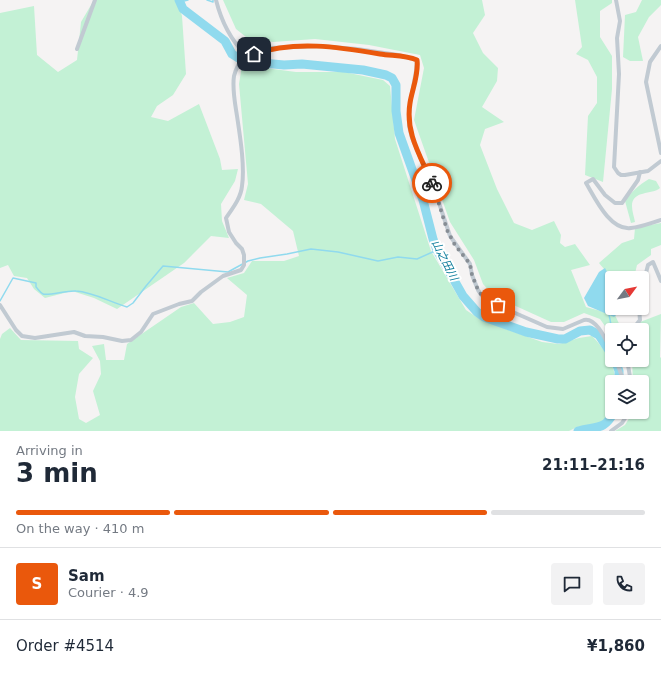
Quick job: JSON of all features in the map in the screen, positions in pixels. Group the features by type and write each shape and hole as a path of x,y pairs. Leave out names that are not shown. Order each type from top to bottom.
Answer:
{"street":[{"path":"77,48 95,0"},
{"path":"216,0 227,29 236,45 245,54 254,54 270,48 318,46 357,49 398,55 417,60 410,104 409,126 412,138 436,194 447,230 455,245 470,264 472,275 478,290 483,297 490,302 547,327 562,329 588,319 592,321 605,339"},
{"path":"616,0 620,21 617,38 619,74 614,164 615,171 621,175 640,172 651,169 661,161"},
{"path":"660,50 650,62 646,82 661,153"},
{"path":"0,305 16,330 22,336 35,338 74,332 85,336 103,337 122,341 131,340 140,332 153,314 179,304 192,301 201,292 223,276 241,270 244,265 244,254 229,232 226,218 239,198 242,186 243,166 235,101 234,76 245,54"},
{"path":"640,172 638,180 622,203 615,203 605,195 593,179 586,183 602,209 612,221 618,225 629,228 661,220"},
{"path":"646,271 648,265 653,262 661,281"},
{"path":"610,431 622,423 625,419"}],"green space":[{"path":"94,0 177,0 182,16 186,74 173,95 157,106 151,117 168,121 199,104 220,159 222,170 238,169 235,181 221,204 222,221 229,238 211,236 184,263 117,309 94,298 72,291 45,298 34,289 27,278 14,276 8,265 0,268 0,13 34,6 37,55 58,72 77,60 81,22"},
{"path":"223,0 482,0 485,15 473,33 483,53 498,68 497,81 482,107 504,122 485,129 480,145 497,189 514,223 532,230 554,221 561,235 560,243 565,247 575,244 590,265 571,270 586,307 605,312 605,315 615,315 619,323 605,323 605,326 600,319 584,313 564,322 551,322 494,296 483,284 474,260 450,222 414,120 424,68 420,55 369,45 315,39 273,42 246,37 236,29"},
{"path":"575,0 612,0 612,3 600,11 600,37 612,56 612,89 603,182 585,175 588,116 597,103 597,77 588,60 576,54 582,47"},
{"path":"642,0 661,0 661,5 649,17 638,37 643,61 630,61 623,57 625,15 636,12"},
{"path":"242,65 296,72 344,72 383,80 390,86 395,139 431,251 466,310 481,320 542,342 559,344 592,336 605,352 605,367 613,367 615,375 605,375 605,418 601,423 577,427 569,431 0,431 0,339 2,334 10,328 21,340 78,341 79,349 93,358 79,374 75,397 79,419 86,423 100,415 93,391 101,374 100,361 92,346 104,344 106,360 124,360 127,344 181,307 194,303 213,324 230,322 244,317 247,295 227,278 244,273 252,261 284,261 299,256 293,231 261,204 244,200 248,184 239,84"},
{"path":"649,179 656,181 660,188 635,197 632,206 635,222 631,223 625,201 636,188"},
{"path":"661,223 661,245 651,249 651,255 637,265 636,271 606,271 599,263 622,243 634,239 635,228"},
{"path":"661,314 661,431 615,431 625,425 629,419 649,419 649,375 633,375 632,367 649,367 649,323 640,322"}],"water":[{"path":"605,268 607,271 605,271 605,313 588,306 584,298 599,272"}],"waterway":[{"name":"山之田川","path":"179,0 183,9 225,41 232,54 240,59 251,62 284,65 302,64 363,70 386,75 392,78 396,85 396,111 399,133 423,200 433,239 437,250 463,296 477,312 484,317 526,332 558,339 565,339 580,331 590,330 599,335 605,344"},
{"path":"180,2 188,0"},
{"path":"207,0 213,2 213,0"},
{"path":"0,301 13,278 36,283 36,287 43,294 72,291 82,292 95,295 127,307 133,303 163,266 228,272 248,261 311,249 338,252 378,261 398,257 417,259 437,250"},
{"path":"603,341 609,335 611,329 609,315"},
{"name":"山之田川","path":"618,367 619,375"},
{"name":"山之田川","path":"578,431 599,427 609,419"}],"way so far":[{"path":"432,183 447,230 455,245 470,264 472,275 478,290 483,297 498,305"}],"route":[{"path":"254,54 270,48 318,46 357,49 381,54 398,55 417,60 410,104 409,126 412,138 432,183"}]}
